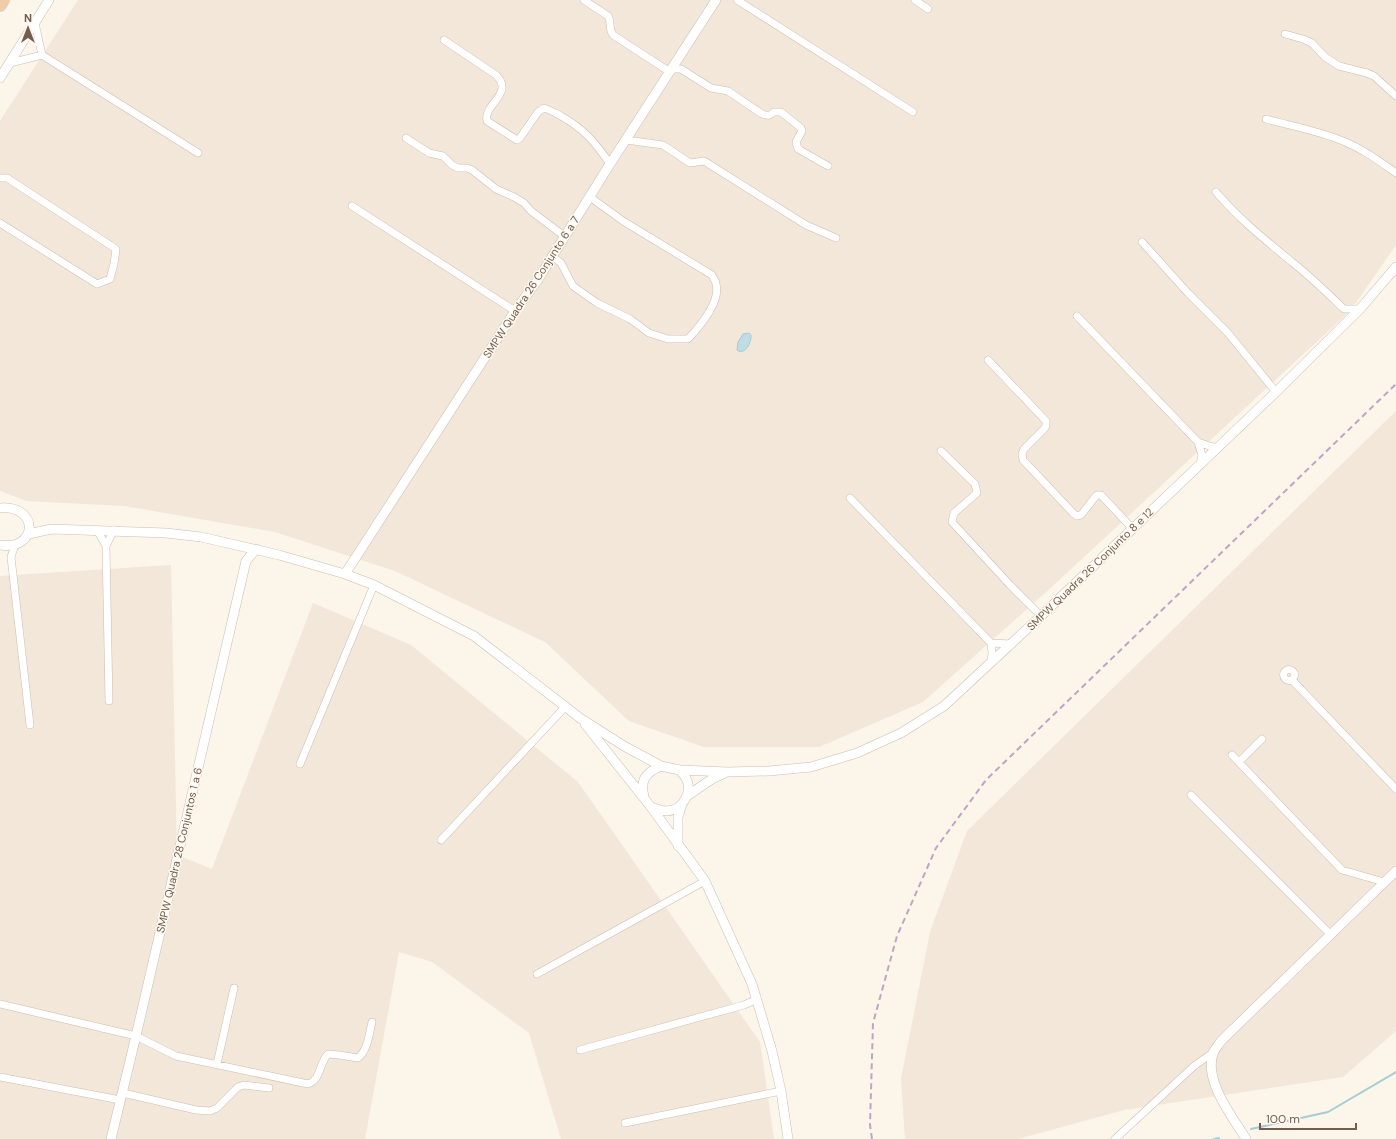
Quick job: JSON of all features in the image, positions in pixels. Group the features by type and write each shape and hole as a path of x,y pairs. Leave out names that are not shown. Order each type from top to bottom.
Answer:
{"highway":[{"path":"0,5 3,0"}],"street":[{"path":"0,78 49,0"},
{"path":"584,0 608,16 610,20 610,31 613,35 670,71 681,69"},
{"name":"SMPW Quadra 26 Conjunto 6 a 7","path":"345,574 552,256 716,0"},
{"path":"737,0 913,112"},
{"path":"915,0 928,9"},
{"path":"35,23 42,55 198,153"},
{"path":"1285,34 1312,43 1324,57 1339,66 1374,76 1396,96"},
{"path":"444,40 496,75 501,81 502,91 487,114 487,121 517,140 538,112 544,108 548,109 571,122 591,137 610,164"},
{"path":"10,63 42,55"},
{"path":"678,60 681,69 711,88 728,91 762,114 767,116 774,112 781,112 801,128 802,131 796,142 798,149 828,166"},
{"path":"1266,119 1344,142 1372,156 1396,173"},
{"path":"406,138 429,153 442,156 458,168 467,168 472,170 496,189 524,203 537,216 564,236"},
{"path":"626,140 663,145 690,163 704,161 806,225 836,238"},
{"path":"0,178 7,178 116,249 110,279 97,284 0,223"},
{"path":"1216,192 1230,209 1255,232 1300,268 1344,309 1360,309"},
{"path":"552,256 561,263 573,286 577,290 597,303 630,319 649,333 668,339 688,339 704,322 716,295 716,283 712,275 623,221 590,197"},
{"path":"352,206 516,311"},
{"path":"1142,242 1188,293 1228,333 1276,392"},
{"name":"SMPW Quadra 26 Conjunto 8 e 12","path":"680,770 728,772 769,771 811,767 857,753 901,733 944,706 1133,529 1276,392 1360,309 1396,267"},
{"path":"1344,309 1344,324"},
{"path":"1077,316 1198,442 1217,448"},
{"path":"988,360 1046,420 1046,426 1044,429 1024,449 1022,454 1023,460 1077,516 1080,515 1097,495 1101,495 1133,529"},
{"path":"1198,442 1202,455 1200,464"},
{"path":"942,451 975,484 977,489 977,493 954,513 952,522 1041,616"},
{"path":"850,498 991,643 991,663"},
{"path":"0,508 16,509 22,512 29,521 30,526 29,534 24,540 15,545 2,546"},
{"path":"29,521 51,529"},
{"path":"29,534 51,529 114,530 201,537 256,549 345,574 374,585 474,636 580,718 624,746 661,766 680,770 686,778 688,787 687,796 682,804 678,817 678,846"},
{"path":"97,530 106,546"},
{"path":"109,701 106,546 114,530"},
{"path":"15,545 12,557 30,725"},
{"path":"238,545 246,560"},
{"path":"2,546 12,557"},
{"name":"SMPW Quadra 28 Conjuntos 1 a 6","path":"111,1139 246,560 256,549"},
{"path":"300,764 374,585"},
{"path":"991,643 1011,644"},
{"path":"1292,680 1396,789"},
{"path":"441,840 566,706"},
{"path":"580,718 651,807 705,881 752,984 757,999 772,1051 781,1091 788,1139"},
{"path":"1239,762 1262,739"},
{"path":"1232,755 1342,870 1384,882"},
{"path":"644,799 642,788 644,778 651,770 661,766"},
{"name":"SMPW Quadra 26 Conjunto 8 e 12","path":"687,796 712,779 728,772"},
{"path":"1191,795 1331,935"},
{"path":"651,807 667,811 675,809 682,804"},
{"path":"1246,1139 1217,1092 1211,1064 1214,1052 1221,1041 1396,870"},
{"path":"537,974 705,881"},
{"path":"217,1064 234,988"},
{"path":"580,1050 744,1005 757,999"},
{"path":"0,1004 136,1036 171,1054 308,1084 317,1078 328,1054 358,1058 363,1054 372,1022"},
{"path":"1115,1139 1194,1066 1214,1052"},
{"path":"0,1077 206,1111 217,1108 238,1087 269,1088"},
{"path":"625,1123 781,1091"}],"shaded area":[{"path":"78,0 1396,0 1396,245 1351,310 1045,593 923,702 819,747 704,747 629,721 545,642 395,571 275,532 125,506 27,501 0,491 0,121"},
{"path":"1396,411 1396,1031 1343,1077 1124,1110 1018,1139 905,1139 901,1079 930,932 967,831"},
{"path":"171,565 177,855 212,869 313,603 411,645 578,782 760,1042 774,1139 561,1139 529,1033 432,962 399,952 365,1139 0,1139 0,576"}],"water":[{"path":"749,333 751,338 745,350 737,350 738,342 743,334"}],"waterway":[{"path":"1251,1129 1328,1112 1396,1072"},
{"path":"1214,1139 1219,1138"}],"railway":[{"path":"872,1139 870,1125 873,1023 897,936 936,848 986,780 1396,384"}]}
